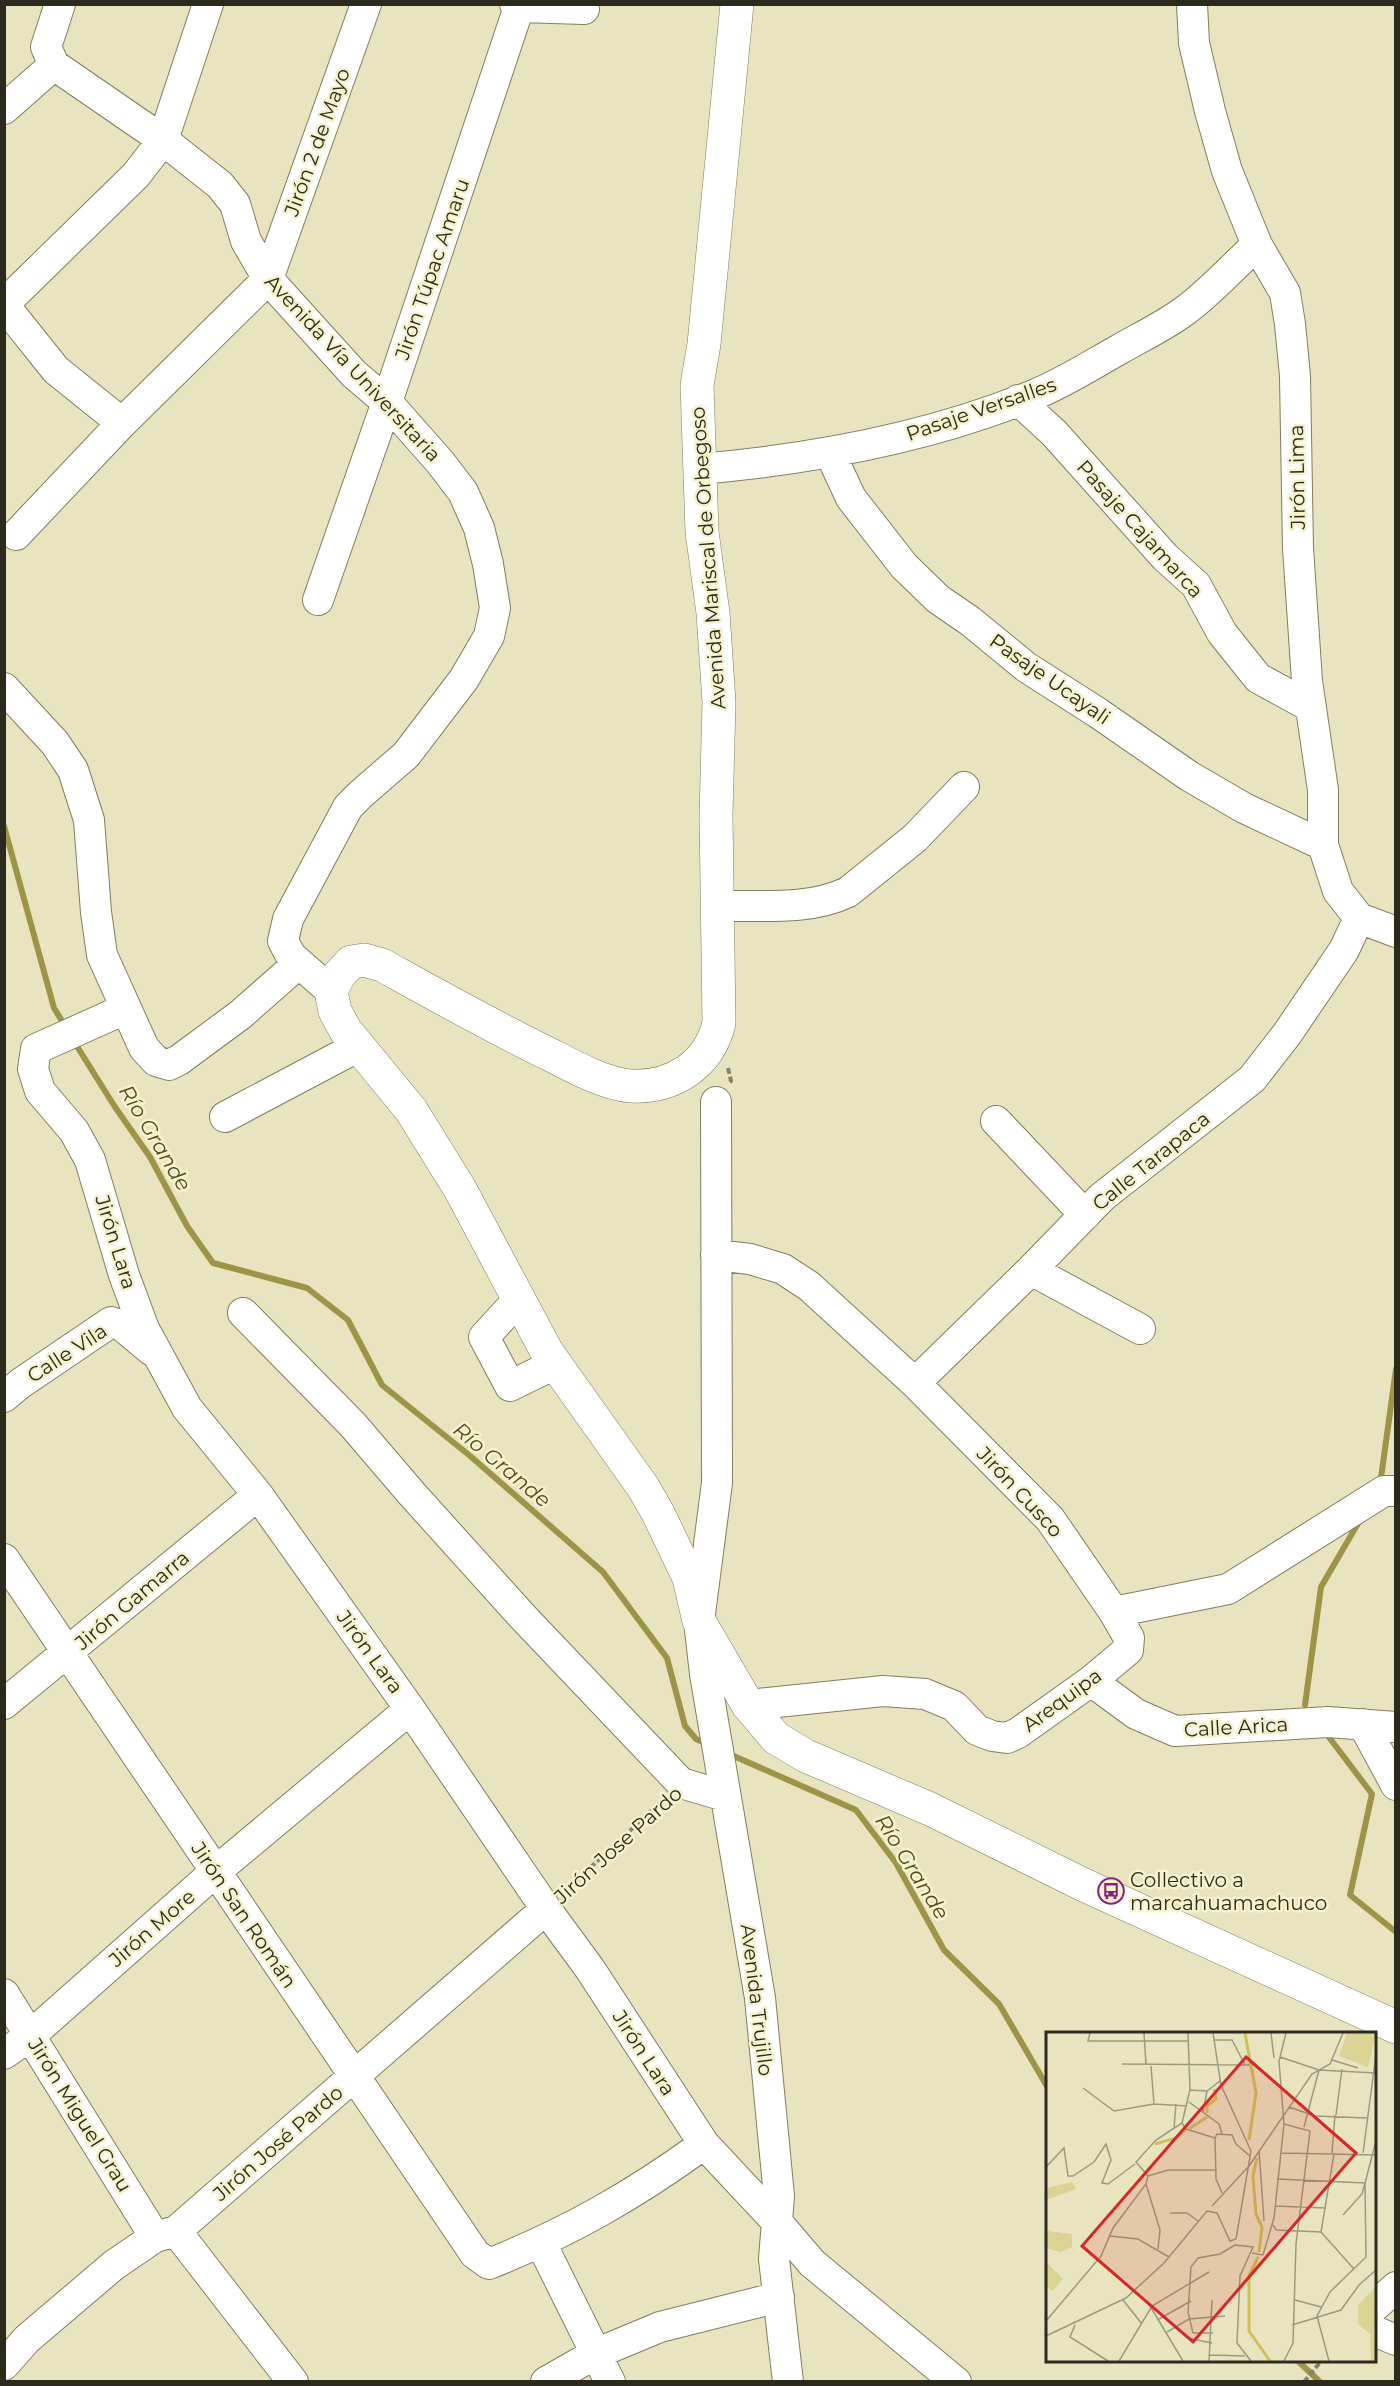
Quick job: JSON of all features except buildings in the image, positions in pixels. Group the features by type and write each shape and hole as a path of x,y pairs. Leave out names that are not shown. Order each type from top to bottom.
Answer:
{"highway":[{"name":"Avenida Mariscal de Orbegoso","path":"331,991 339,975 351,962 364,960 382,964 493,1026 588,1074 629,1087 656,1085 677,1078 703,1057 715,1040 719,1023 716,816 719,702 713,613 702,532 698,385 737,4"},
{"path":"331,991 335,1011 346,1031 411,1110 460,1189 555,1364 643,1487 658,1513 688,1578 699,1621 748,1705 776,1738 806,1756 930,1809 1084,1885 1395,2027"}],"street":[{"path":"4,109 54,65 46,47 60,4"},
{"path":"122,423 56,370 4,305 136,175 163,140 208,4"},
{"name":"Jirón 2 de Mayo","path":"268,279 366,4"},
{"name":"Jirón Lima","path":"1192,4 1194,43 1227,171 1257,245 1285,293 1295,376 1298,548 1307,681 1323,790 1323,845 1338,891 1359,918"},
{"path":"518,5 584,9"},
{"name":"Jirón Túpac Amaru","path":"318,600 387,402 518,5"},
{"name":"Avenida Vía Universitaria","path":"54,65 163,140 220,185 235,204 246,242 268,279 354,374 387,402 463,492 479,528 495,608 489,636 464,679 406,754 348,807 288,919 283,941 291,956 331,991"},
{"name":"Pasaje Versalles","path":"700,469 830,453 924,432 1018,400 1068,378 1181,314 1257,245"},
{"path":"16,535 122,423 268,279"},
{"name":"Pasaje Cajamarca","path":"1018,400 1054,433 1165,557 1196,585 1222,633 1258,678 1311,707"},
{"name":"Pasaje Ucayali","path":"830,453 851,498 904,566 938,599 970,621 1026,667 1189,776 1244,808 1323,845"},
{"path":"4,688 55,743 73,770 89,820 96,912 102,955 118,1012 156,1061 169,1065 179,1060 240,1015 299,963"},
{"path":"717,906 811,903 835,898 848,892 915,838 964,788"},
{"path":"1359,918 1395,932"},
{"name":"Calle Tarapaca","path":"915,1383 1102,1197 1252,1079 1287,1034 1344,950 1359,918"},
{"name":"Jirón Lara","path":"118,1012 36,1049 33,1070 40,1091 74,1131 90,1160 124,1275 144,1329 187,1408 258,1496 410,1709 546,1909 590,1968 704,2144 812,2263 957,2382"},
{"path":"225,1118 359,1046"},
{"name":"Avenida Trujillo","path":"716,1102 717,1484 699,1621 705,1674 760,1998 779,2196 774,2259 788,2382"},
{"path":"996,1121 1084,1215"},
{"name":"Jirón Cusco","path":"716,1255 750,1259 783,1269 809,1286 915,1383 1050,1519 1113,1612"},
{"path":"1031,1270 1140,1329"},
{"path":"519,1299 484,1337 510,1386 555,1364"},
{"path":"243,1313 353,1425 523,1617 681,1784"},
{"name":"Calle Vila","path":"4,1397 111,1322 121,1324 158,1356"},
{"path":"1113,1612 1228,1589 1384,1491 1395,1491"},
{"name":"Jirón Gamarra","path":"4,1704 258,1496"},
{"name":"Jirón San Román","path":"4,1559 475,2254 489,2264 541,2243"},
{"name":"Arequipa","path":"748,1705 883,1691 925,1694 954,1706 977,1730 992,1736 1007,1738 1018,1733 1090,1681 1128,1650 1129,1638 1113,1612"},
{"name":"Calle Arica","path":"1090,1681 1136,1714 1175,1731 1328,1722 1395,1727"},
{"name":"Jirón More","path":"4,2054 31,2034 215,1872 410,1709"},
{"path":"1363,1724 1395,1785"},
{"name":"Jirón Jose Pardo","path":"681,1784 724,1791"},
{"name":"Jirón José Pardo","path":"4,2365 27,2339 114,2265 165,2234 353,2077 546,1909"},
{"name":"Jirón Miguel Grau","path":"4,1994 165,2234 293,2382"},
{"path":"610,2382 541,2243 598,2214 652,2181 704,2144"},
{"path":"1376,2305 1395,2287"},
{"path":"546,2382 595,2354 660,2327 779,2297"},
{"path":"1376,2332 1395,2340"}],"path":[{"name":"Jirón Jose Pardo","path":"546,1909 681,1784"},
{"path":"1304,2382 1321,2362"}],"waterway":[{"name":"Río Grande","path":"4,826 54,1008 65,1026"},
{"name":"Río Grande","path":"73,1040 150,1157 187,1226 213,1263 307,1288 348,1320 382,1385 469,1455 603,1572 667,1658 685,1726 696,1739 707,1744"},
{"path":"1380,1485 1396,1369"},
{"path":"1305,1705 1321,1587 1360,1520"},
{"path":"1325,1732 1372,1794 1350,1895 1396,1932"},
{"name":"Río Grande","path":"727,1753 856,1810 896,1863 944,1950 999,2004 1046,2085"},
{"name":"Río Grande","path":"1299,2362 1320,2382"}],"place":[{"name":"Collectivo a marcahuamachuco","path":"1111,1891"}]}
